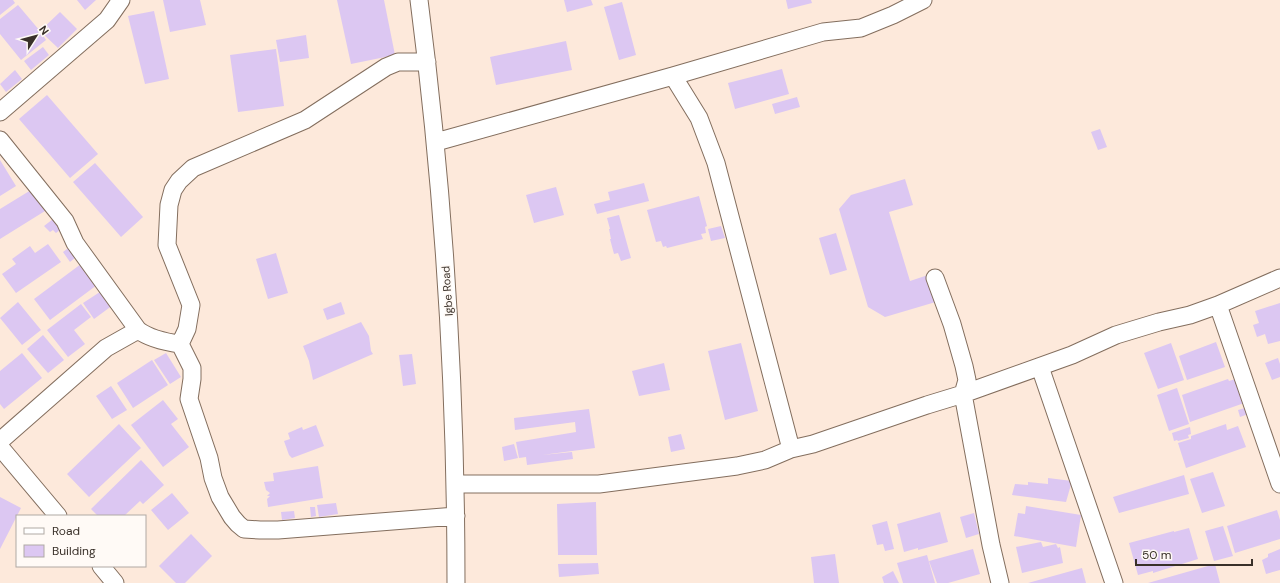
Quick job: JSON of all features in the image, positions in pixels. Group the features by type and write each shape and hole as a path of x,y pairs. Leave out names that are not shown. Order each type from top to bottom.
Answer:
{"street":[{"path":"0,112 107,20 121,0"},
{"name":"Igbe Road","path":"419,0 436,142 449,322 456,516 456,583"},
{"path":"436,142 674,76 823,32 861,28 893,15 923,0"},
{"path":"180,344 187,329 191,304 167,245 169,205 173,190 179,181 193,168 305,120 386,67 398,62 427,62"},
{"path":"674,76 699,118 716,163 791,449"},
{"path":"0,140 65,221 75,243 138,330 145,335 165,342 180,344"},
{"path":"935,278 952,324 967,380 963,394 991,545 1000,583"},
{"path":"455,484 598,484 737,466 765,460 791,449 813,444 1040,367 1072,355 1116,335 1159,322 1190,315 1218,305 1280,278"},
{"path":"1218,305 1280,484"},
{"path":"0,441 106,348 138,330"},
{"path":"180,344 192,368 189,399 209,458 213,478 220,497 232,517 244,529 278,530 456,516"},
{"path":"1040,367 1114,583"},
{"path":"0,447 57,515"},
{"path":"102,567 115,583"}],"building":[{"path":"0,0 13,0 15,3 0,15"},
{"path":"77,0 96,0 85,10"},
{"path":"163,0 200,0 206,25 170,32"},
{"path":"337,0 384,0 395,55 351,64"},
{"path":"564,0 591,0 593,5 567,12"},
{"path":"786,0 811,0 812,3 788,9"},
{"path":"622,2 636,55 619,60 604,7"},
{"path":"18,5 46,40 21,60 0,34 0,19"},
{"path":"154,11 169,79 145,84 128,16"},
{"path":"60,12 77,29 58,48 40,31"},
{"path":"306,35 309,58 280,62 276,40"},
{"path":"566,41 572,70 496,85 490,57"},
{"path":"43,47 49,55 31,70 24,61"},
{"path":"276,49 284,106 238,112 230,55"},
{"path":"782,69 789,94 735,109 728,83"},
{"path":"15,70 22,79 6,92 0,84"},
{"path":"47,95 98,154 70,178 19,119"},
{"path":"797,97 800,107 775,114 772,104"},
{"path":"1100,129 1107,147 1098,150 1091,132"},
{"path":"0,160 16,186 0,196"},
{"path":"95,163 143,217 121,237 73,182"},
{"path":"905,179 913,205 889,212 910,281 931,274 939,301 885,317 868,307 839,209 851,195"},
{"path":"644,183 649,201 597,214 594,204 610,200 608,192"},
{"path":"556,187 564,215 534,223 526,195"},
{"path":"31,190 45,211 0,239 0,209"},
{"path":"699,196 707,226 705,227 706,233 701,234 703,239 667,248 666,246 663,247 661,241 656,242 647,210"},
{"path":"619,215 631,258 621,261 618,253 614,254 607,218"},
{"path":"53,219 61,229 56,233 53,230 50,232 44,226"},
{"path":"721,226 725,238 711,241 708,229"},
{"path":"836,233 847,270 830,275 819,238"},
{"path":"75,243 82,252 70,262 63,252"},
{"path":"48,244 61,262 16,293 2,274 16,264 12,259 30,246 35,253"},
{"path":"276,253 288,293 268,299 256,259"},
{"path":"85,261 101,282 50,320 34,299"},
{"path":"103,290 113,305 94,319 83,303"},
{"path":"18,302 41,330 22,345 0,318"},
{"path":"341,302 345,314 327,320 323,309"},
{"path":"1280,303 1280,341 1268,344 1265,334 1257,337 1253,325 1259,323 1255,311"},
{"path":"81,304 91,317 74,330 85,344 68,357 47,330"},
{"path":"361,322 369,336 371,351 373,354 313,380 309,361 303,346"},
{"path":"43,335 64,360 48,373 27,349"},
{"path":"1216,342 1225,367 1187,380 1179,356"},
{"path":"741,343 758,411 725,420 708,351"},
{"path":"1171,343 1184,380 1158,389 1144,353"},
{"path":"22,353 42,378 4,409 0,404 0,371"},
{"path":"166,353 181,377 170,384 154,360"},
{"path":"412,354 416,384 403,386 399,355"},
{"path":"1278,358 1280,364 1280,377 1272,380 1265,363"},
{"path":"152,360 168,385 133,408 117,383"},
{"path":"664,363 670,390 639,396 632,371"},
{"path":"1242,377 1250,401 1190,422 1182,395 1228,379 1229,381"},
{"path":"111,386 127,410 112,419 96,396"},
{"path":"1177,388 1189,424 1169,431 1157,395"},
{"path":"163,400 178,419 171,424 189,447 163,467 131,425"},
{"path":"1252,406 1254,412 1240,417 1238,410"},
{"path":"589,409 595,448 542,455 572,452 573,459 527,465 526,457 519,458 516,442 576,432 575,422 515,430 514,418"},
{"path":"119,424 141,448 89,497 67,474"},
{"path":"1226,424 1227,430 1238,426 1246,447 1186,468 1178,443 1191,439 1191,436"},
{"path":"316,425 324,446 292,458 289,455 284,441 290,439 288,433 302,427 303,430"},
{"path":"1190,427 1191,434 1188,435 1189,438 1174,441 1172,433"},
{"path":"681,434 685,449 671,452 668,437"},
{"path":"514,444 518,458 504,461 502,447"},
{"path":"141,460 164,485 143,504 140,501 125,515 97,515 91,509"},
{"path":"318,466 323,498 268,507 267,499 270,496 267,496 270,493 266,490 264,482 274,481 273,473"},
{"path":"1213,472 1225,506 1202,513 1190,479"},
{"path":"1184,475 1189,494 1119,513 1113,497"},
{"path":"1048,478 1072,481 1066,502 1012,495 1015,484 1028,485 1028,482 1048,484"},
{"path":"172,493 189,513 168,530 151,510"},
{"path":"0,497 21,508 16,515 0,549"},
{"path":"596,502 597,555 558,555 557,504"},
{"path":"336,503 338,514 319,517 317,505"},
{"path":"1026,506 1081,515 1076,547 1014,536 1018,513 1025,514"},
{"path":"310,507 315,507 316,516 311,517"},
{"path":"1277,510 1280,520 1280,539 1235,553 1227,526"},
{"path":"294,511 295,518 282,520 281,512"},
{"path":"940,512 948,542 904,552 897,524"},
{"path":"974,513 979,534 966,538 960,517"},
{"path":"887,521 894,549 885,551 883,544 877,545 872,525"},
{"path":"1223,526 1233,556 1214,561 1205,531"},
{"path":"1189,528 1198,559 1153,573 1153,571 1138,575 1129,543"},
{"path":"191,534 212,556 185,583 176,583 159,566"},
{"path":"1041,542 1043,547 1056,544 1058,548 1060,547 1063,563 1022,573 1016,547"},
{"path":"973,549 980,574 948,583 937,583 929,561"},
{"path":"1280,549 1280,570 1266,574 1262,560 1268,557 1268,554"},
{"path":"835,554 839,583 814,583 811,557"},
{"path":"927,555 935,583 903,583 897,563"},
{"path":"598,563 599,574 559,577 558,564"},
{"path":"1215,564 1220,583 1148,583"},
{"path":"1082,568 1086,583 1028,583"},
{"path":"893,571 899,583 884,583 882,577"}]}
